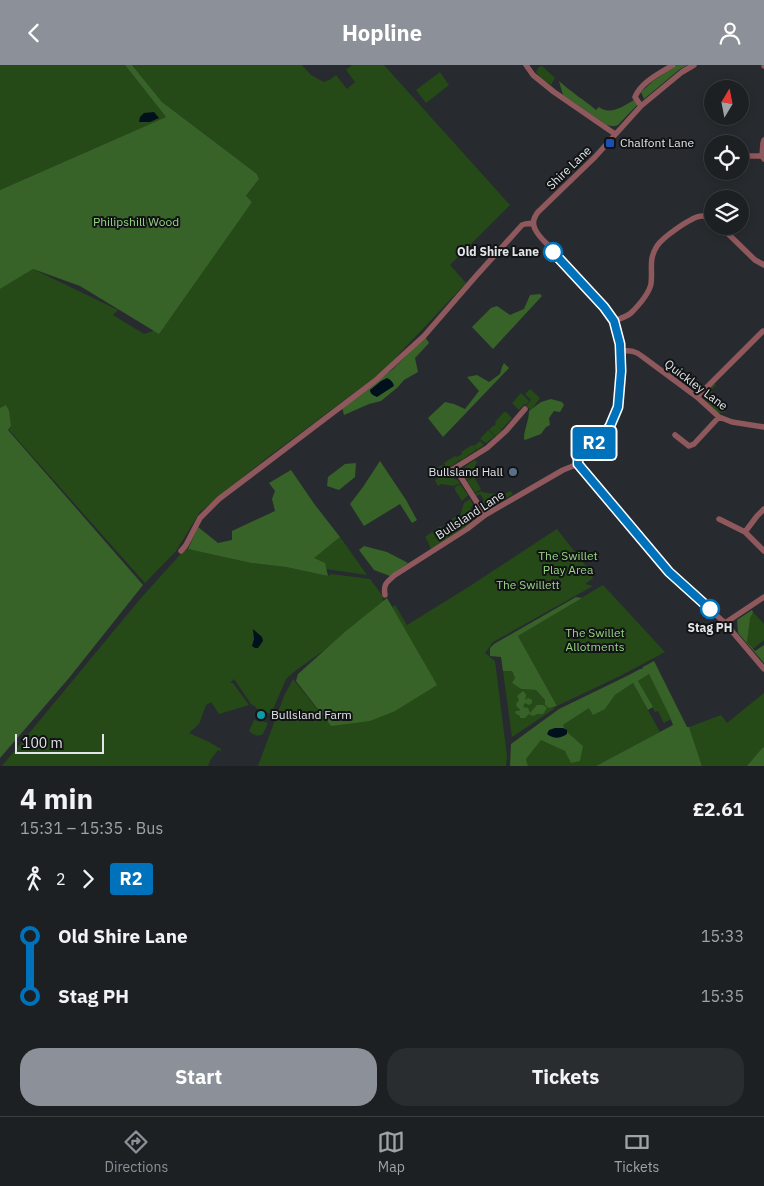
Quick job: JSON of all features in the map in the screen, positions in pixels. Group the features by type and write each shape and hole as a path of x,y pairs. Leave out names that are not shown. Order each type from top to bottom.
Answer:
{"street":[{"path":"526,65 534,75 554,92 615,135"},
{"path":"641,106 635,97 636,94 650,79 673,65"},
{"name":"Shire Lane","path":"533,223 534,217 538,212 595,157 641,106 682,72 694,65"},
{"path":"749,157 763,157 764,140"},
{"path":"614,321 632,312 651,285 651,258 658,244 693,218 704,216"},
{"path":"181,551 200,518 219,499 376,379 424,336 522,225 533,223 534,228 558,257 604,307 614,321 619,337 621,371 618,407 610,426 603,436 579,458 578,464 669,572 725,623 764,669"},
{"path":"729,235 755,260 764,265"},
{"path":"697,397 764,331"},
{"name":"Quickley Lane","path":"621,351 630,350 636,352 697,397 719,417 732,422 764,427"},
{"path":"485,515 452,470 489,446 506,431 523,411 527,418"},
{"path":"675,435 689,446 694,444 719,417"},
{"name":"Bullsland Lane","path":"385,595 385,584 395,575 467,529 485,515 562,470 578,464"},
{"path":"745,532 764,509"},
{"path":"719,519 745,532 764,551"},
{"path":"724,529 727,523"},
{"path":"725,623 764,597"}],"green space":[{"path":"0,65 125,65 166,117 0,190"},
{"name":"Philipshill Wood","path":"125,65 132,65 162,102 257,174 259,179 246,196 252,202 159,334 80,286 33,269 0,289 0,190 166,117"},
{"path":"132,65 302,65 311,75 324,82 336,75 347,89 355,82 346,70 352,65 384,65 510,205 450,265 466,283 382,372 268,457 200,512 176,551 145,583 9,430 11,426 0,409 0,289 33,269 118,310 113,315 144,334 153,331 252,202 246,197 259,179 257,174 162,102"},
{"path":"677,65 688,65 680,69 644,99 641,92 653,81"},
{"path":"542,66 555,78 551,85 536,72"},
{"path":"440,72 449,85 426,103 416,90"},
{"path":"559,81 596,110 599,107 603,110 612,110 634,100 638,104 618,125 607,125 563,95"},
{"path":"540,294 542,296 493,349 472,327 491,308 497,306 510,315 524,309 530,295"},
{"path":"425,337 429,343 415,358 418,372 404,380 381,401 344,415 342,407 393,369"},
{"path":"504,363 509,368 443,437 428,418 445,402 465,409 479,391 467,377 477,375 489,382 500,374"},
{"path":"714,383 716,385 712,389 712,399 722,410 727,412 718,413 707,402 705,396"},
{"path":"530,389 540,398 531,410 526,406 531,400 525,394"},
{"path":"521,393 529,401 519,410 512,403"},
{"path":"551,399 562,402 564,405 560,412 554,411 549,418 550,425 541,434 525,440 524,435 529,411 541,402"},
{"path":"6,405 9,411 11,426 8,430 143,585 69,678 0,758 0,408"},
{"path":"504,412 512,418 502,429 499,427 502,430 496,436 489,430 496,424 495,422"},
{"path":"488,430 495,436 486,443 480,439"},
{"path":"480,441 484,445 477,450 474,446"},
{"path":"472,445 476,450 460,461 457,457"},
{"path":"455,456 459,461 447,469 444,463"},
{"path":"475,460 477,462 471,475 472,477 467,480 463,474 464,469"},
{"path":"380,461 417,520 412,523 400,504 364,526 350,504"},
{"path":"356,463 355,477 339,490 327,486 328,477 345,464"},
{"path":"443,465 447,470 434,478 429,471"},
{"path":"291,470 340,537 314,558 325,563 328,576 286,567 251,563 188,549 198,527 218,543 232,540 232,531 275,511 272,499 275,491 269,483"},
{"path":"447,473 450,478 460,483 454,486 441,484 438,486 435,480"},
{"path":"474,477 481,489 475,493 467,481"},
{"path":"460,484 468,495 462,501 455,490 455,487"},
{"path":"481,491 494,494 495,496 499,494 500,496 484,506 481,503 484,500 480,494 476,496 475,494"},
{"path":"510,491 513,494 493,506 485,506"},
{"path":"470,499 473,505 470,508 472,511 475,509 476,511 449,528 446,523 458,515 460,517 464,503"},
{"path":"476,512 474,519 431,549 428,542"},
{"path":"441,526 444,531 428,542 425,537"},
{"path":"557,529 593,575 593,578 585,584 593,586 493,642 485,653 495,661 507,756 506,766 258,766 284,696 293,679 331,726 436,685 392,607 395,605 407,625"},
{"path":"340,537 367,575 326,569 313,558"},
{"path":"364,546 387,552 408,563 390,576 374,570 359,550"},
{"path":"187,547 188,549 251,563 286,567 328,576 331,574 370,579 382,595 384,605 286,679 271,714 251,704 234,679 230,683 233,683 249,705 219,714 211,702 206,705 199,724 189,733 221,749 211,759 208,766 2,766 141,598"},
{"name":"The Swillet Allotments","path":"603,585 665,652 557,706 518,636"},
{"path":"576,597 582,598 518,636 557,706 549,708 536,690 521,689 512,683 515,678 512,671 503,671 501,657 490,656 490,648"},
{"path":"387,598 437,685 395,711 370,721 331,726 296,681 298,674 346,631"},
{"path":"752,610 747,642 755,651 764,645 764,663 738,633 737,620"},
{"path":"753,612 764,624 764,640 753,649 739,632 738,622"},
{"path":"654,661 687,727 689,727 702,766 596,766 673,725 649,674 638,681 653,707 648,710 633,683 615,695 605,709 593,715 589,708 563,725 566,731 583,746 580,761 571,763 565,751 541,740 526,759 528,766 510,766 511,744 559,709 642,669"},
{"path":"503,671 512,671 515,678 512,683 521,689 536,690 549,708 554,707 554,709 512,737"},
{"path":"649,674 671,719 664,723 658,711 655,712 638,681"},
{"path":"633,683 660,732 596,766 528,766 526,759 541,739 565,751 583,746 567,732 563,725 589,708 605,709 615,695"},
{"path":"523,691 526,695 525,700 528,698 532,700 532,703 529,705 525,703 523,707 528,708 530,713 537,705 543,705 547,708 543,714 533,716 529,714 525,718 520,718 515,713 520,709 516,704 519,700 517,696"},
{"path":"764,693 764,748 747,766 702,766 689,727 721,715 727,723"},
{"path":"254,720 268,723 263,734 256,735 249,731"},
{"path":"763,747 764,766 747,766"}],"water":[{"path":"154,112 159,118 150,122 139,122 140,117 144,113"},
{"path":"387,378 392,381 394,386 377,397 371,393 370,390"},
{"path":"253,629 262,637 263,641 258,648 252,646 254,639"},
{"path":"555,728 567,730 567,734 557,738 547,734 549,730"}],"bus line":[{"name":"R2","path":"553,252 604,307 614,321 621,351 618,407 610,426 603,436 582,454 578,464 669,572 710,609"}],"place":[{"name":"Chalfont Lane","path":"610,143"},
{"name":"Old Shire Lane","path":"553,252"},
{"name":"Bullsland Hall","path":"513,472"},
{"name":"Stag PH","path":"710,609"},
{"name":"Bullsland Farm","path":"261,715"}],"park label":[{"name":"The Swillet Play Area","path":"568,563"},
{"name":"The Swillett","path":"528,585"}]}
